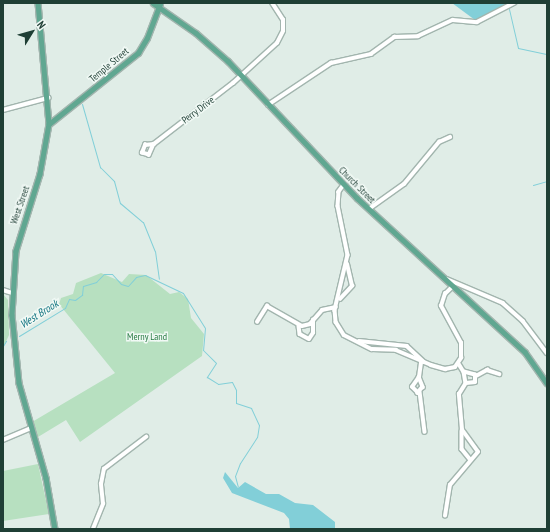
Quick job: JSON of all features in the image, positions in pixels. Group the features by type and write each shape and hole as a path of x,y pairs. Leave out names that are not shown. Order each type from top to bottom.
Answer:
{"main road":[{"name":"West Street","path":"38,3 48,98 49,124 40,174 16,251 12,293 15,362 50,497 55,529"},
{"name":"Church Street","path":"153,3 160,5 196,33 242,76 369,209 525,352 547,383"},
{"name":"Temple Street","path":"49,124 138,53 148,38 160,5"}],"street":[{"name":"Perry Drive","path":"154,144 242,76 281,36 283,20 272,3"},
{"path":"268,104 331,63 371,54 394,37 422,35 453,20 477,22 514,3"},
{"path":"3,110 48,98"},
{"path":"369,209 404,184 439,142 450,137"},
{"path":"344,184 338,200 348,249 347,264 336,308 338,328 347,338 375,350 396,350 423,363 445,369 459,364"},
{"path":"339,300 352,286 347,264"},
{"path":"444,278 503,303 523,321 547,353"},
{"path":"453,286 445,294 441,306 461,343 459,364 464,372 466,383 459,394 462,449 471,460"},
{"path":"3,290 12,293"},
{"path":"257,322 264,308 271,306 299,326 307,325 326,308 336,308"},
{"path":"299,326 300,334 309,339 313,333 313,320"},
{"path":"356,341 407,346 423,363"},
{"path":"420,392 414,391 412,387 419,377 423,363"},
{"path":"466,383 473,384 476,376 487,370 499,374"},
{"path":"464,372 476,376"},
{"path":"419,377 423,387 420,392 424,432"},
{"path":"3,440 31,428"},
{"path":"445,516 448,489 471,460 477,456 478,450 467,440 462,430"},
{"path":"93,529 103,504 101,484 104,469 146,437"}],"green space":[{"name":"Merny Land","path":"101,273 122,282 129,274 146,275 170,294 179,292 188,299 191,318 204,334 202,356 80,442 66,420 38,437 32,422 115,373 59,304 61,298 73,294 76,283"},
{"path":"3,294 8,300 9,335 3,348"},
{"path":"38,464 49,514 3,521 3,471"}],"water":[{"path":"452,3 508,3 475,20"},
{"path":"225,472 238,488 245,482 266,494 279,494 295,503 313,505 335,522 335,529 290,529 289,519 284,513 232,493 223,478"}],"waterway":[{"path":"509,9 518,48 547,54"},
{"path":"82,104 100,167 114,181 120,203 143,222 155,251 159,279"},
{"path":"533,185 547,181"},
{"name":"West Brook","path":"19,336 65,308 69,299 75,300 82,295 83,286 96,282 104,274 112,274 121,284 128,286 136,277 145,275 183,293 205,328 203,350 216,363 207,377 218,384 232,382 236,390 236,403 251,408 259,425 257,437 240,463 235,476 238,487"},
{"name":"West Brook","path":"3,346 6,341"}]}
